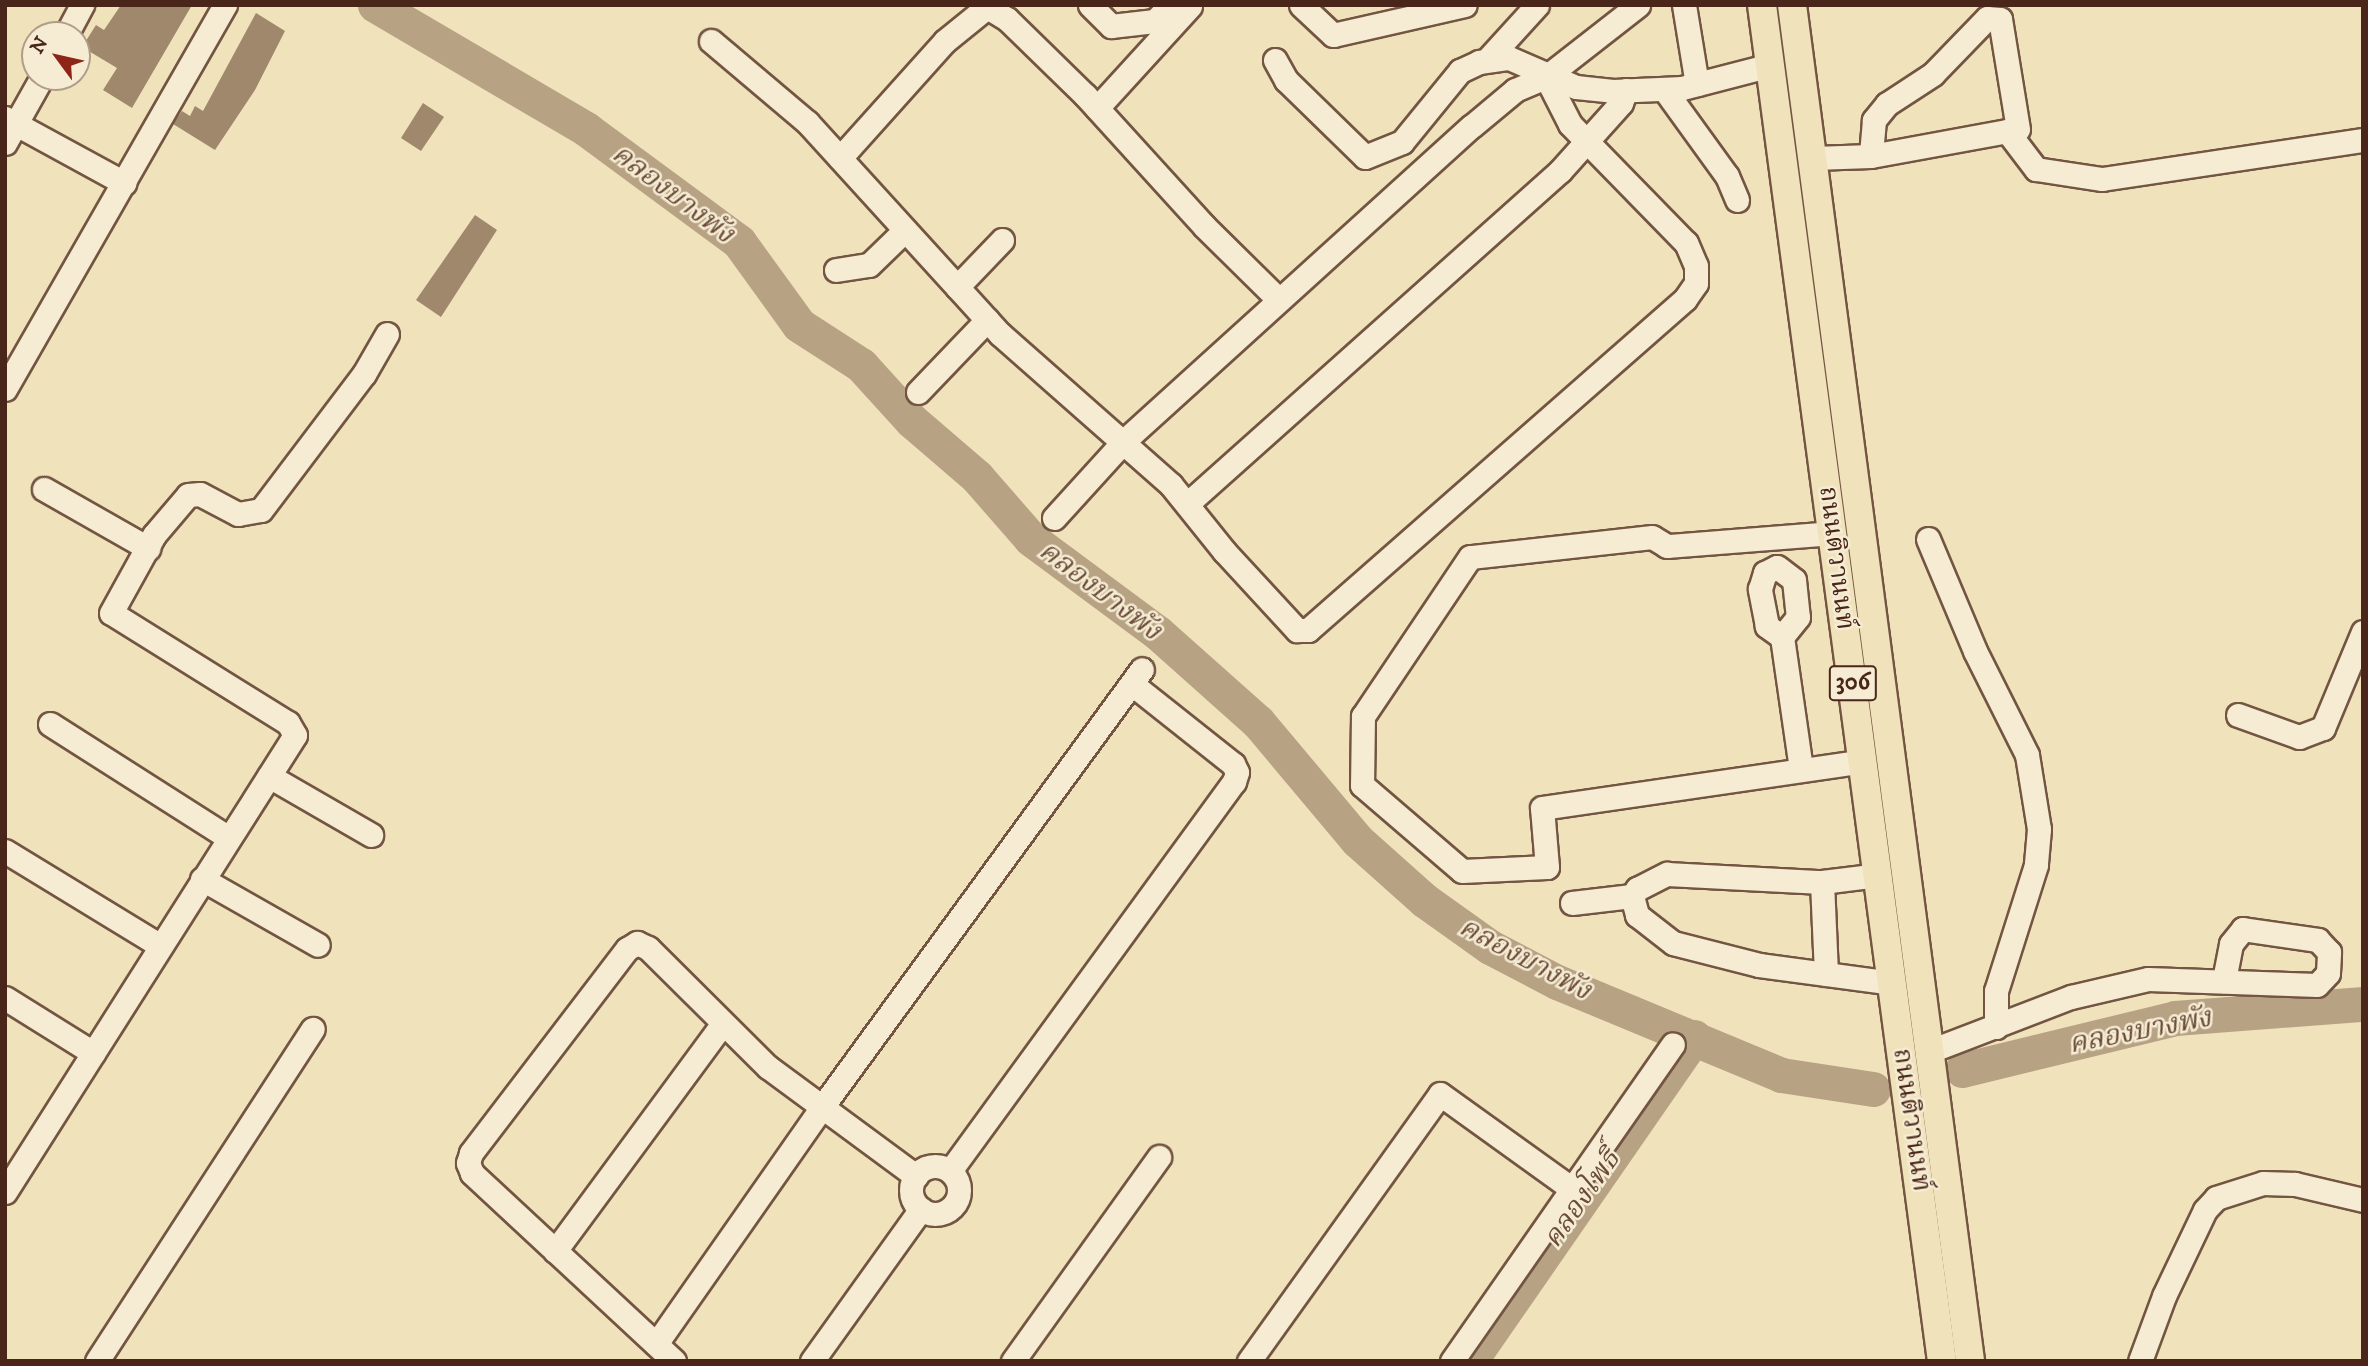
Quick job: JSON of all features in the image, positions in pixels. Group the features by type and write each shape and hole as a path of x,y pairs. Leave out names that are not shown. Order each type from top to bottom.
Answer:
{"main road":[{"name":"ถนนติวานนท์","path":"1762,5 1942,1361"},
{"name":"ถนนติวานนท์","path":"1792,5 1970,1361"},
{"path":"1772,72 1802,79"}],"street":[{"path":"73,21 82,5"},
{"path":"5,389 225,5"},
{"path":"1090,5 1111,26 1156,20 1170,5"},
{"path":"1301,5 1333,35 1465,5"},
{"path":"1487,60 1537,5"},
{"path":"1054,518 1124,441 1515,90 1546,77 1637,5"},
{"path":"1684,5 1698,84"},
{"path":"840,158 945,41 986,6 1007,19 1097,108 1279,300"},
{"path":"1097,108 1189,6"},
{"path":"1813,158 1871,156 2018,129 2020,123 2003,22 1990,17 1933,74 1887,104 1874,120 1871,156"},
{"path":"712,41 807,122 987,320 1124,441 1187,504 1224,551 1297,630 1308,630 1685,299 1696,283 1696,266 1686,243 1586,142 1556,102 1546,77"},
{"path":"1275,60 1286,80 1365,158 1402,142 1460,71 1487,60 1509,58 1546,77 1576,87 1626,90 1664,89 1772,72"},
{"path":"1664,89 1727,176 1737,200"},
{"path":"1187,504 1560,171 1621,103 1626,90"},
{"path":"33,91 9,128 124,183"},
{"path":"2007,131 2036,169 2102,179 2363,140"},
{"path":"836,270 869,265 905,230"},
{"path":"957,287 1002,240"},
{"path":"918,392 987,320"},
{"path":"5,1192 295,735 293,728 111,614 154,535 188,495 200,494 238,514 261,510 364,374 387,334"},
{"path":"44,489 148,548"},
{"path":"1833,533 1667,546 1652,537 1470,557 1363,716 1363,785 1462,872 1547,867 1542,808 1863,761"},
{"path":"1773,537 1777,567 1794,580 1798,617 1782,637"},
{"path":"1928,539 1975,651 2026,755 2039,830 2030,887 1996,991 1996,1027"},
{"path":"1777,567 1765,573 1760,589 1764,619 1782,637 1801,769"},
{"path":"2238,715 2299,737 2323,728 2363,632"},
{"path":"656,1344 822,1107 1137,677 1233,764 1237,772 1234,782 950,1171"},
{"path":"50,724 229,838"},
{"path":"269,776 371,835"},
{"path":"5,851 159,946"},
{"path":"1878,875 1822,881 1667,874 1637,889 1633,896 1637,915 1673,943 1759,965 1892,984"},
{"path":"202,879 318,944"},
{"path":"1822,881 1826,974"},
{"path":"1572,903 1633,896"},
{"path":"674,1361 472,1173 471,1153 637,943 648,948 768,1067 916,1175"},
{"path":"1930,1051 2071,996 2128,983 2224,981"},
{"path":"5,998 93,1053"},
{"path":"555,1251 723,1023"},
{"path":"97,1361 313,1029"},
{"path":"1452,1361 1673,1044"},
{"path":"1249,1361 1440,1094 1572,1189"},
{"path":"1013,1361 1159,1157"},
{"path":"932,1166 950,1171 959,1186 954,1204 938,1213 921,1209 912,1193 916,1175 932,1166"},
{"path":"2140,1361 2164,1296 2205,1210 2216,1198 2263,1183 2295,1184 2363,1200"},
{"path":"812,1361 921,1209"}],"building":[{"path":"121,5 192,5 132,108 103,90 117,68 91,52 91,33 96,25 104,30"},
{"path":"256,13 285,31 255,90 215,150 173,124 182,111 190,116 195,106 203,111"},
{"path":"423,103 444,117 421,151 401,138"},
{"path":"475,215 497,230 441,317 416,300"}],"waterway":[{"name":"คลองบางพัง","path":"375,5 586,129 739,242 799,325 861,365 912,421 977,477 1031,539 1158,633 1258,722 1358,841 1424,900 1490,947 1557,982 1781,1075 1873,1089"},
{"name":"คลองบางพัง","path":"1962,1070 2175,1018 2363,1004"},
{"name":"คลองโพธิ์","path":"1470,1361 1694,1037"}]}
